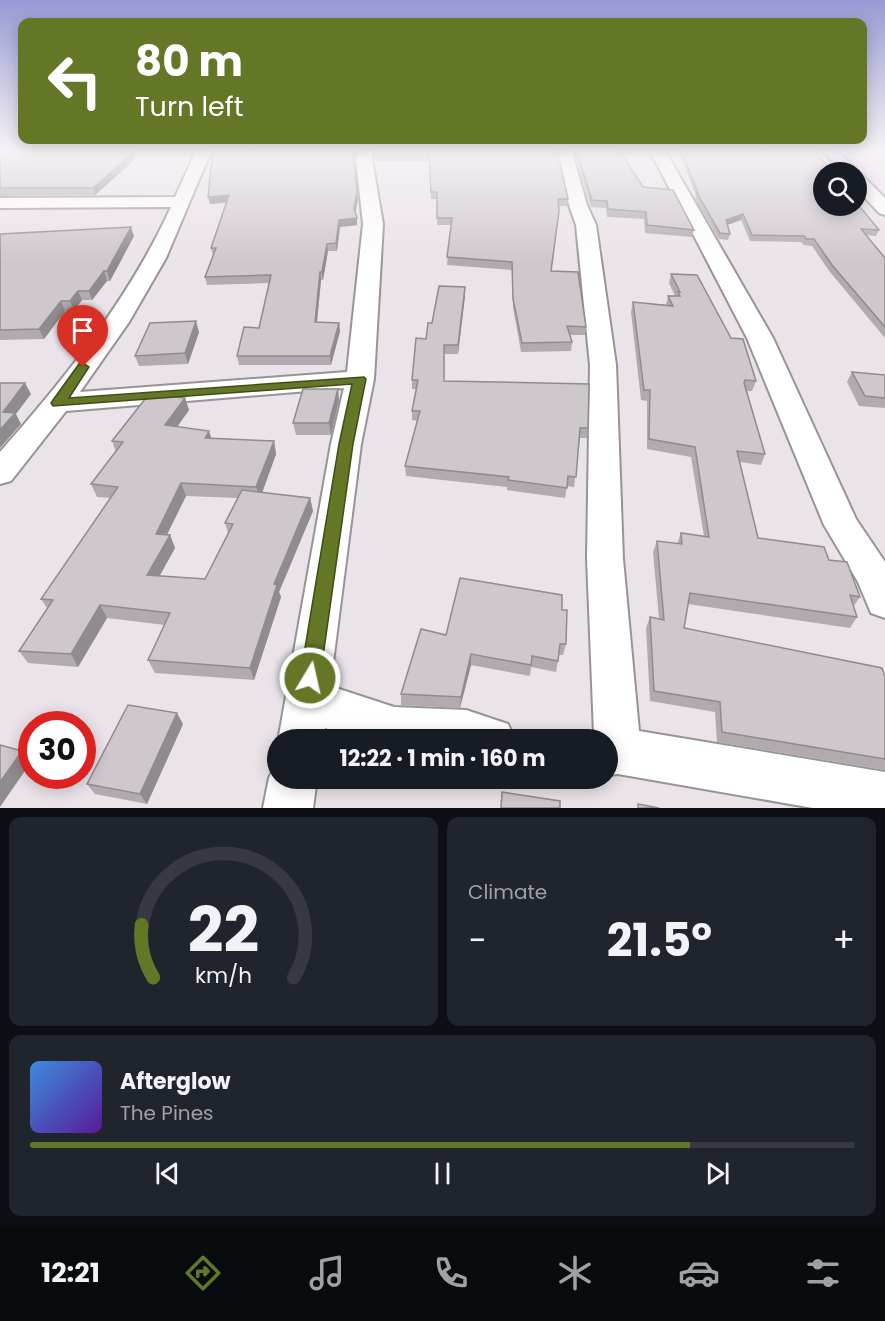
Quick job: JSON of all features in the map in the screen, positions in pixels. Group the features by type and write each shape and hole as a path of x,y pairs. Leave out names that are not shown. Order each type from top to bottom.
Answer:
{"street":[{"path":"0,473 58,403 133,296 172,226 188,187"},
{"path":"368,187 373,224 360,379 346,444 303,720 385,729"},
{"path":"573,187 586,225 603,365 605,559 612,729"},
{"path":"677,187 760,338 842,525 874,576 885,601"},
{"path":"867,189 885,208"},
{"path":"0,203 181,202"},
{"path":"58,403 360,379"},
{"path":"618,752 885,796"},
{"path":"288,808 291,789"}],"building":[{"path":"0,187 94,187 93,188"},
{"path":"209,187 356,187 354,208 357,218 339,220 336,243 327,244 322,272 320,272 315,322 339,323 330,356 237,356 244,327 259,328 271,275 205,277 216,248 211,248 229,195 208,197"},
{"path":"431,187 565,187 568,199 558,199 559,211 551,271 578,272 586,327 567,326 572,342 522,343 513,299 512,262 447,257 452,218 437,218 437,192 431,192"},
{"path":"588,187 643,187 673,190 694,230 647,225 646,212 608,209 607,201 592,200"},
{"path":"696,187 813,187 813,216 867,215 879,230 861,229 885,258 885,327 832,265 814,239 806,239 804,236 752,235 743,214 726,220 730,234 720,233"},
{"path":"131,227 107,271 104,271 89,291 78,291 70,301 61,301 39,329 0,330 0,234"},
{"path":"671,274 697,275 731,338 743,339 756,381 745,380 744,383 765,454 737,451 758,538 824,547 829,560 847,562 860,597 850,595 857,617 690,593 684,628 882,668 885,677 885,759 722,732 720,702 654,691 650,617 664,620 657,541 682,544 681,533 709,537 695,447 649,439 650,390 644,390 633,302 673,306 668,296 680,296 678,292 680,292"},
{"path":"439,286 465,287 458,345 444,345 444,381 589,384 588,428 580,428 576,477 568,476 567,488 508,480 509,477 405,466 420,411 412,411 418,380 412,380 416,338 426,339 428,323 432,323"},
{"path":"196,321 185,353 135,356 150,323"},
{"path":"852,372 885,375 885,398 865,396"},
{"path":"0,383 25,383 3,412 15,413 0,430"},
{"path":"303,389 338,389 329,423 293,423"},
{"path":"149,394 185,398 165,425 209,431 205,438 274,441 256,487 181,483 156,534 170,535 147,575 205,579 233,524 225,523 242,490 310,498 274,584 277,585 250,668 148,660 170,613 100,605 71,654 19,651 53,600 41,599 118,487 91,484 123,442 112,441"},
{"path":"460,578 562,595 562,610 567,610 566,644 560,644 558,661 532,656 531,665 471,654 461,697 401,694 421,629 446,635"},
{"path":"128,705 177,713 140,794 96,786 96,767"},
{"path":"0,745 18,750 18,757 0,782"},
{"path":"502,792 560,801 560,808 501,808"},
{"path":"638,804 659,808 638,808"}],"route":[{"path":"83,367 58,403 360,379 346,444 310,678"}]}
